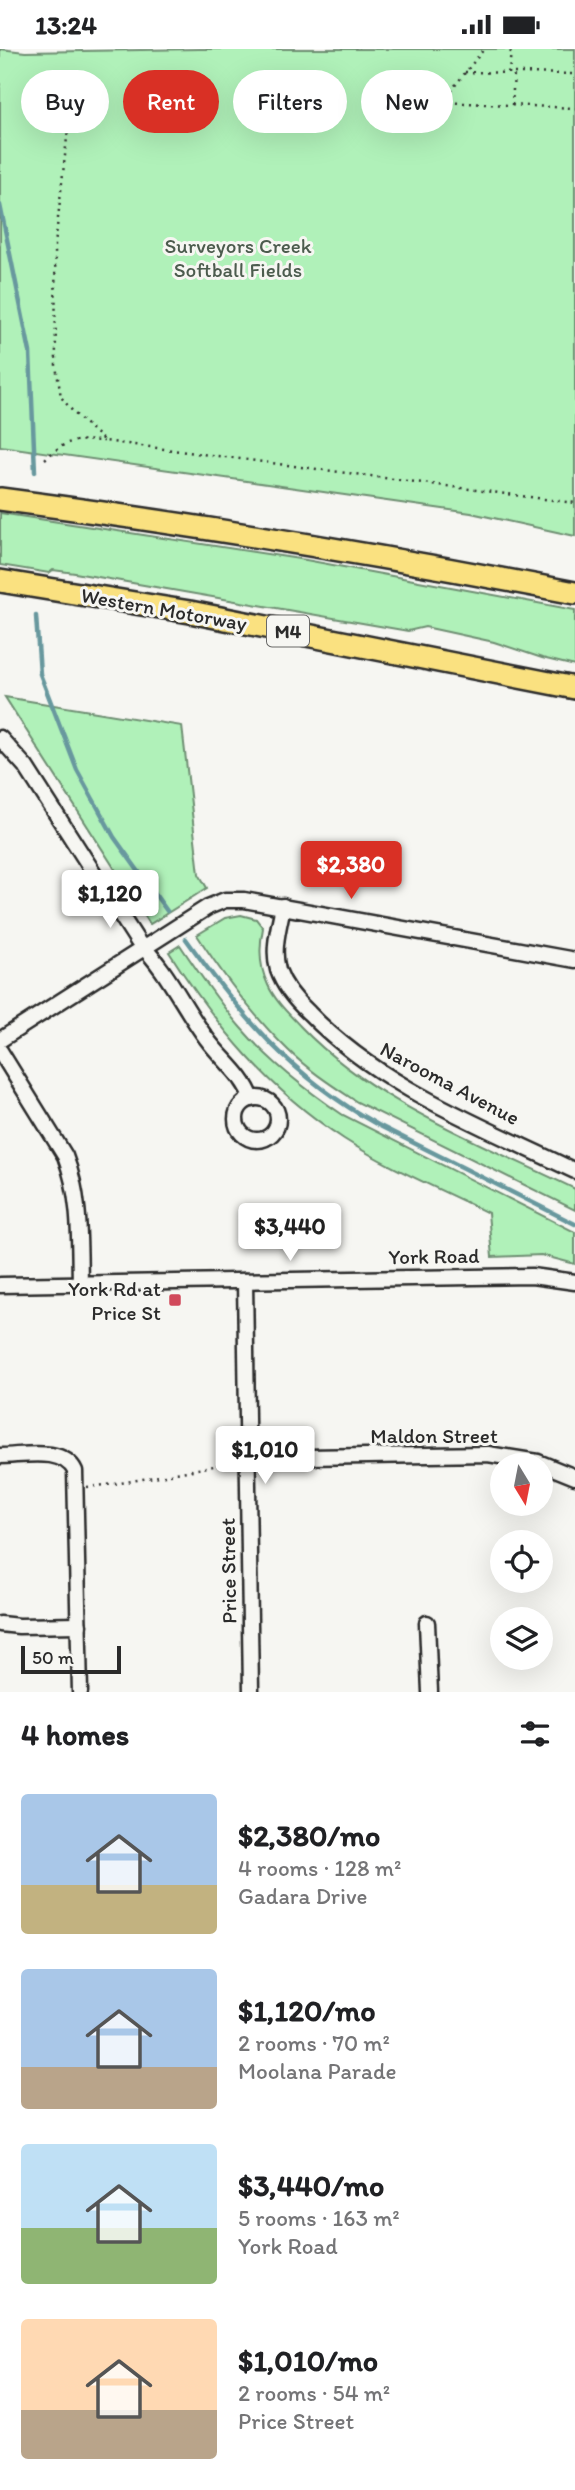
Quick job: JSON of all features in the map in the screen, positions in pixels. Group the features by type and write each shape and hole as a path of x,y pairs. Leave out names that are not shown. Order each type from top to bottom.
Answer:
{"highway":[{"path":"0,499 259,536 575,593"},
{"name":"Western Motorway","path":"0,581 190,612 575,688"}],"street":[{"path":"0,738 26,767 138,942 151,954 207,1039 243,1079 252,1099"},
{"path":"0,1040 218,902 244,900 575,960"},
{"name":"Narooma Avenue","path":"283,907 275,952 279,972 293,996 327,1031 367,1063 401,1084 575,1171"},
{"path":"0,1051 65,1156 70,1169 79,1213 80,1283"},
{"name":"York Road","path":"0,1285 532,1276 575,1282"},
{"name":"Price Street","path":"245,1281 251,1692"},
{"name":"Maldon Street","path":"247,1458 488,1454 530,1460 575,1477"},
{"path":"0,1456 52,1455 62,1457 74,1467 77,1487 80,1692"},
{"path":"427,1623 429,1691"},
{"path":"0,1624 79,1625"}],"path":[{"path":"484,49 442,102 575,108"},
{"path":"511,49 512,106"},
{"path":"465,72 575,74"},
{"path":"68,133 55,245 56,366 61,397 74,413 104,440"},
{"path":"45,459 63,443 75,440 104,440 575,503"},
{"path":"77,1487 115,1484 225,1466 247,1458"}],"green space":[{"name":"Surveyors Creek Softball Fields","path":"0,49 25,52 575,49 575,536 471,513 0,446"},
{"path":"0,513 306,560 575,610 575,666 494,642 425,627 408,631 75,573 53,570 49,573 0,565"},
{"path":"5,697 182,726 199,874 207,888 150,924"},
{"path":"241,915 256,919 263,928 261,964 274,996 301,1027 330,1054 395,1100 430,1120 575,1189 575,1210 357,1102 296,1057 251,1009 197,935 225,918"},
{"path":"180,945 233,1018 289,1075 343,1115 575,1232 575,1264 541,1255 492,1257 488,1213 415,1178 344,1139 292,1100 246,1055 187,980 169,952"}],"waterway":[{"path":"0,205 30,352 35,472"},
{"path":"36,616 40,674 77,770 114,837 167,911"},
{"path":"186,939 249,1020 294,1066 320,1087 378,1125 575,1224"}],"place":[{"name":"York Rd at Price St","path":"175,1300"}]}
